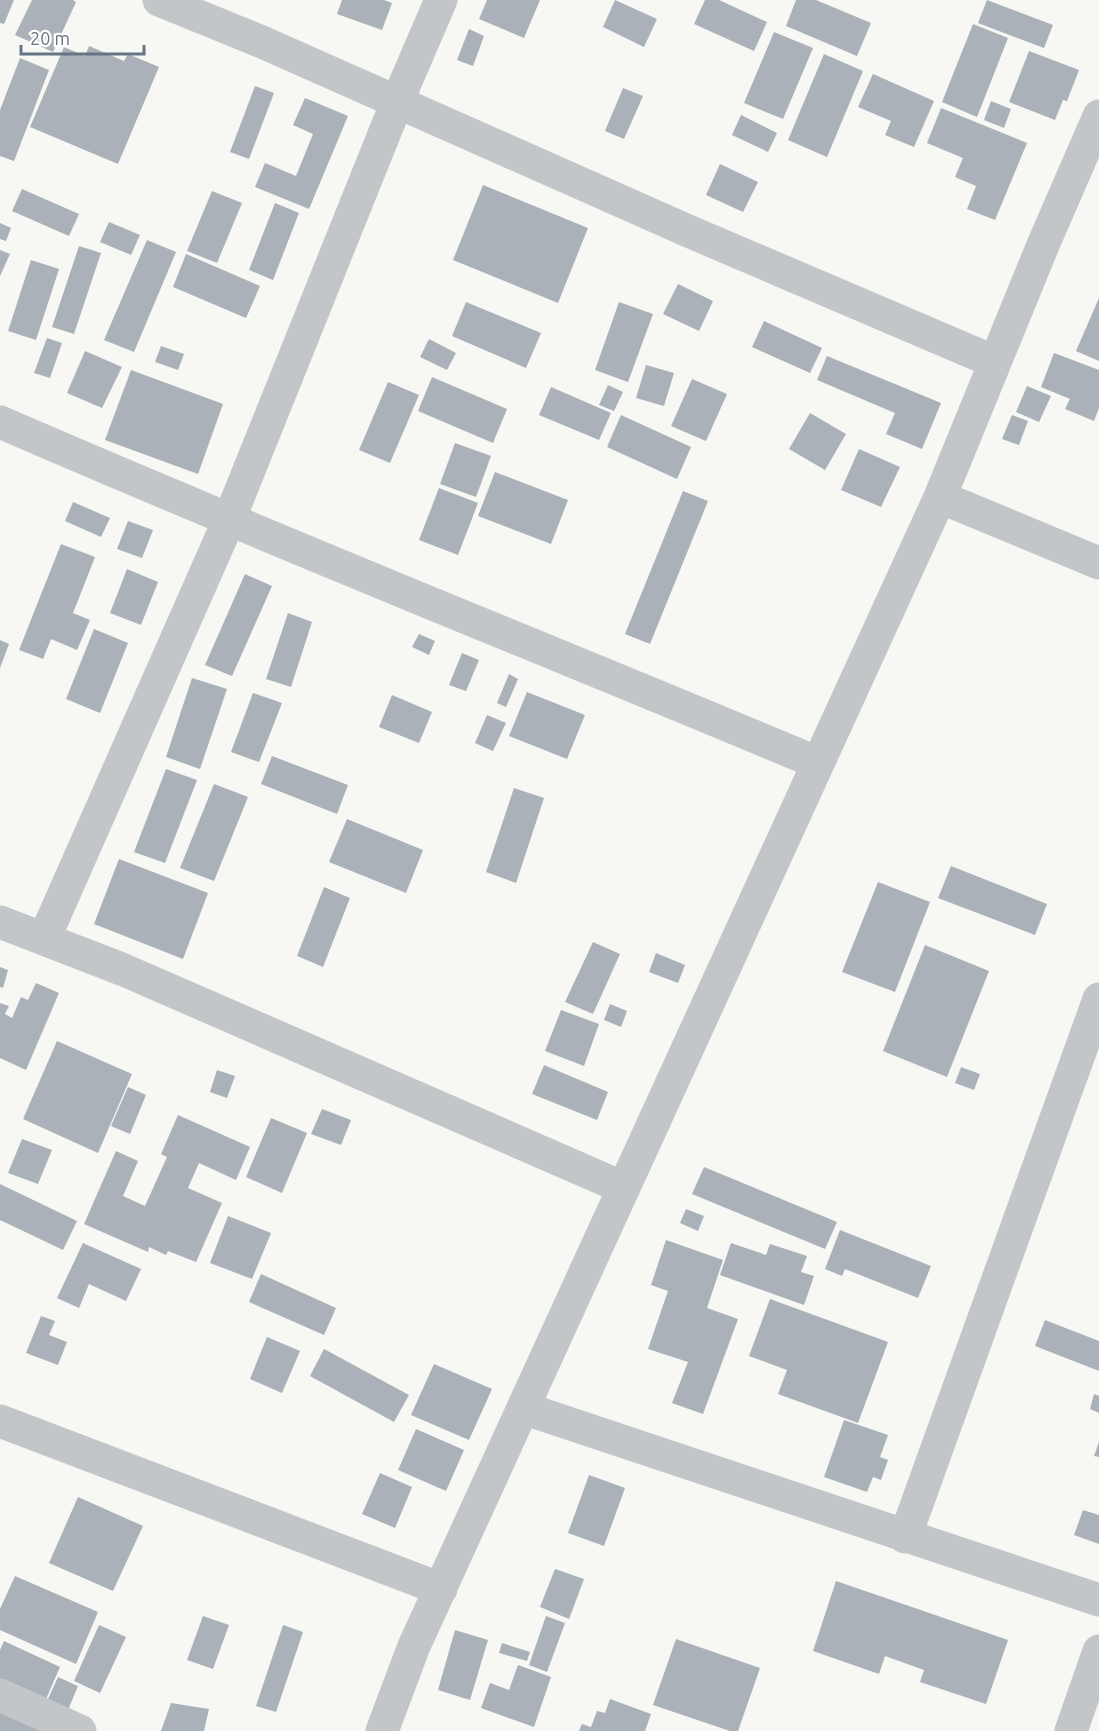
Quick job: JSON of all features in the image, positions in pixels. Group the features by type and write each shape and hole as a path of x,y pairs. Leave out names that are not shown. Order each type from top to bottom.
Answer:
{"street":[{"path":"159,0 262,42 686,230 995,362"},
{"path":"44,939 228,520 397,102 441,0"},
{"path":"382,1731 414,1646 940,497 1043,245 1099,116"},
{"path":"0,422 228,520 818,763"},
{"path":"940,497 1099,563"},
{"path":"0,922 124,970 624,1188"},
{"path":"905,1537 1097,1007"},
{"path":"523,1408 1099,1600"},
{"path":"0,1421 441,1588"},
{"path":"1071,1731 1099,1651"},
{"path":"0,1695 80,1731"}],"building":[{"path":"0,0 14,0 4,24 0,23"},
{"path":"32,0 73,0 76,2 53,52 15,35"},
{"path":"342,0 384,0 392,3 382,30 337,14"},
{"path":"487,0 540,0 524,38 479,19"},
{"path":"615,0 657,19 644,47 603,27"},
{"path":"705,0 719,0 767,22 754,51 694,24"},
{"path":"796,0 816,0 871,23 857,56 786,26"},
{"path":"987,0 1053,25 1044,48 978,23"},
{"path":"973,24 1008,38 977,117 942,102"},
{"path":"469,29 484,36 473,66 457,60"},
{"path":"774,32 813,48 783,119 744,103"},
{"path":"89,46 124,61 128,54 159,67 118,164 30,127 64,47 85,56"},
{"path":"1029,51 1079,70 1067,101 1063,100 1055,120 1009,102"},
{"path":"824,54 863,71 827,157 788,140"},
{"path":"20,58 49,70 14,161 0,156 0,110"},
{"path":"873,74 934,101 914,147 885,135 891,121 858,107"},
{"path":"255,86 274,93 249,159 230,152"},
{"path":"623,88 643,96 624,139 605,131"},
{"path":"305,98 348,116 309,209 255,187 265,163 296,176 313,134 293,125"},
{"path":"991,101 1011,109 1004,128 984,120"},
{"path":"941,108 1027,143 995,220 967,209 976,186 955,177 963,158 927,143"},
{"path":"741,115 777,133 768,152 732,135"},
{"path":"720,164 758,182 743,212 706,195"},
{"path":"483,185 588,228 558,303 453,260"},
{"path":"22,189 79,214 69,236 12,211"},
{"path":"212,191 242,203 217,263 187,251"},
{"path":"275,203 299,213 273,280 249,270"},
{"path":"109,222 140,235 131,255 100,242"},
{"path":"0,223 11,228 6,241 0,239"},
{"path":"147,240 176,252 134,352 104,340"},
{"path":"79,246 101,253 74,334 52,327"},
{"path":"0,250 10,254 0,276"},
{"path":"186,254 260,286 246,318 173,287"},
{"path":"31,260 59,269 36,340 8,331"},
{"path":"678,284 713,301 699,331 663,314"},
{"path":"1099,298 1099,361 1076,351"},
{"path":"466,302 541,333 526,368 452,336"},
{"path":"619,302 653,314 628,382 595,370"},
{"path":"764,321 822,348 810,373 752,347"},
{"path":"47,338 62,343 50,378 34,373"},
{"path":"429,339 456,353 447,370 420,357"},
{"path":"161,346 184,354 178,370 155,362"},
{"path":"85,351 122,367 102,408 67,393"},
{"path":"1054,353 1099,370 1099,408 1094,421 1065,409 1070,399 1041,387"},
{"path":"827,356 941,403 922,449 886,434 895,413 817,380"},
{"path":"646,365 674,373 664,406 636,398"},
{"path":"131,370 223,404 198,474 105,440"},
{"path":"432,377 507,409 493,443 418,411"},
{"path":"692,379 727,394 706,441 671,426"},
{"path":"388,382 419,395 390,463 359,450"},
{"path":"608,385 623,392 614,411 599,405"},
{"path":"1027,386 1051,396 1039,422 1016,412"},
{"path":"551,387 611,413 599,440 539,415"},
{"path":"810,413 846,434 825,470 789,449"},
{"path":"621,415 691,447 677,479 607,447"},
{"path":"1012,415 1028,421 1019,445 1002,439"},
{"path":"455,443 491,456 476,497 440,484"},
{"path":"859,449 900,467 881,507 841,490"},
{"path":"495,472 568,500 551,544 478,516"},
{"path":"439,488 478,503 458,555 419,540"},
{"path":"683,491 708,501 650,644 625,634"},
{"path":"73,502 110,518 101,537 65,521"},
{"path":"128,521 153,530 142,558 117,549"},
{"path":"61,544 95,557 73,613 90,620 77,650 51,639 43,659 19,650"},
{"path":"127,569 158,582 141,625 110,613"},
{"path":"245,574 272,586 232,676 205,665"},
{"path":"288,613 312,622 291,687 266,679"},
{"path":"94,629 128,643 100,713 66,699"},
{"path":"419,634 435,641 429,655 412,647"},
{"path":"0,640 9,644 0,668"},
{"path":"462,653 479,660 466,691 449,685"},
{"path":"509,674 518,679 506,707 497,703"},
{"path":"192,678 227,689 200,769 166,757"},
{"path":"527,692 585,715 567,759 509,736"},
{"path":"253,693 282,703 259,762 231,752"},
{"path":"392,695 432,712 419,743 379,727"},
{"path":"487,715 506,723 493,751 475,743"},
{"path":"272,756 348,785 337,814 261,784"},
{"path":"166,769 197,780 165,863 134,852"},
{"path":"214,784 248,797 214,881 180,868"},
{"path":"514,788 544,798 516,883 486,872"},
{"path":"347,819 423,850 406,893 329,862"},
{"path":"119,859 208,893 183,959 94,924"},
{"path":"951,866 1047,904 1035,935 938,898"},
{"path":"878,882 930,902 895,992 842,972"},
{"path":"324,887 350,898 323,967 297,956"},
{"path":"593,942 620,954 593,1014 565,1002"},
{"path":"925,945 989,971 947,1077 883,1051"},
{"path":"656,953 685,965 678,983 649,972"},
{"path":"0,967 8,970 3,988 0,987"},
{"path":"36,983 59,993 26,1070 0,1058 0,1003 9,1006 5,1014 12,1018 21,997 28,1000"},
{"path":"610,1004 627,1011 621,1027 604,1020"},
{"path":"561,1010 599,1024 584,1066 545,1051"},
{"path":"57,1041 132,1074 98,1153 23,1119"},
{"path":"544,1065 608,1092 597,1120 532,1094"},
{"path":"961,1067 980,1074 974,1090 955,1083"},
{"path":"217,1070 235,1076 227,1098 210,1092"},
{"path":"128,1087 146,1095 130,1134 111,1126"},
{"path":"322,1109 351,1120 341,1145 311,1134"},
{"path":"178,1115 250,1147 236,1180 199,1163 188,1188 222,1203 196,1262 168,1251 166,1255 149,1247 148,1252 84,1224 116,1151 138,1161 123,1196 145,1206 167,1157 161,1154"},
{"path":"271,1118 307,1133 282,1193 246,1177"},
{"path":"22,1139 52,1150 38,1184 8,1173"},
{"path":"704,1167 837,1222 825,1249 692,1194"},
{"path":"0,1184 77,1221 63,1250 0,1220"},
{"path":"686,1209 704,1216 698,1231 680,1223"},
{"path":"228,1216 271,1233 252,1279 210,1263"},
{"path":"840,1230 931,1266 918,1298 845,1269 842,1276 825,1269"},
{"path":"666,1240 723,1260 707,1308 738,1319 703,1414 672,1403 688,1362 648,1349 668,1291 651,1285"},
{"path":"83,1243 141,1269 126,1301 89,1284 79,1308 57,1298"},
{"path":"731,1243 766,1255 770,1244 807,1256 801,1272 814,1276 804,1305 720,1275"},
{"path":"261,1274 336,1308 324,1335 249,1302"},
{"path":"770,1299 888,1342 858,1423 778,1394 787,1370 749,1356"},
{"path":"41,1316 55,1321 49,1335 67,1342 58,1365 26,1353"},
{"path":"1045,1320 1099,1341 1099,1371 1035,1346"},
{"path":"267,1337 300,1351 282,1393 250,1379"},
{"path":"324,1349 409,1395 394,1422 310,1376"},
{"path":"434,1364 492,1389 469,1440 411,1415"},
{"path":"1094,1394 1099,1396 1099,1413 1090,1409"},
{"path":"844,1420 888,1435 880,1457 888,1460 881,1480 873,1477 867,1492 824,1477"},
{"path":"416,1429 464,1450 446,1491 398,1470"},
{"path":"1099,1442 1099,1457 1094,1456"},
{"path":"380,1473 412,1487 395,1528 362,1514"},
{"path":"589,1475 625,1488 604,1546 568,1533"},
{"path":"78,1497 143,1526 113,1591 49,1563"},
{"path":"1083,1510 1099,1515 1099,1544 1074,1535"},
{"path":"555,1569 584,1579 569,1619 540,1607"},
{"path":"15,1576 98,1612 76,1664 0,1630 0,1609"},
{"path":"836,1581 1008,1640 986,1704 920,1682 924,1670 885,1656 879,1674 813,1651"},
{"path":"203,1616 229,1625 213,1669 187,1660"},
{"path":"546,1616 565,1623 547,1672 529,1665"},
{"path":"99,1625 126,1637 100,1693 74,1681"},
{"path":"283,1625 303,1632 276,1712 256,1706"},
{"path":"455,1630 488,1640 470,1700 438,1690"},
{"path":"676,1639 760,1668 738,1731 730,1731 653,1705"},
{"path":"4,1641 60,1667 43,1706 0,1686 0,1650"},
{"path":"502,1643 530,1652 527,1661 499,1653"},
{"path":"518,1665 551,1677 534,1727 481,1708 490,1683 509,1690"},
{"path":"58,1677 78,1686 68,1710 47,1701"},
{"path":"610,1699 651,1714 645,1731 579,1731 582,1724 591,1727 597,1711 605,1713"},
{"path":"171,1703 209,1709 204,1731 161,1731"},
{"path":"0,1710 45,1731 0,1731"}]}
